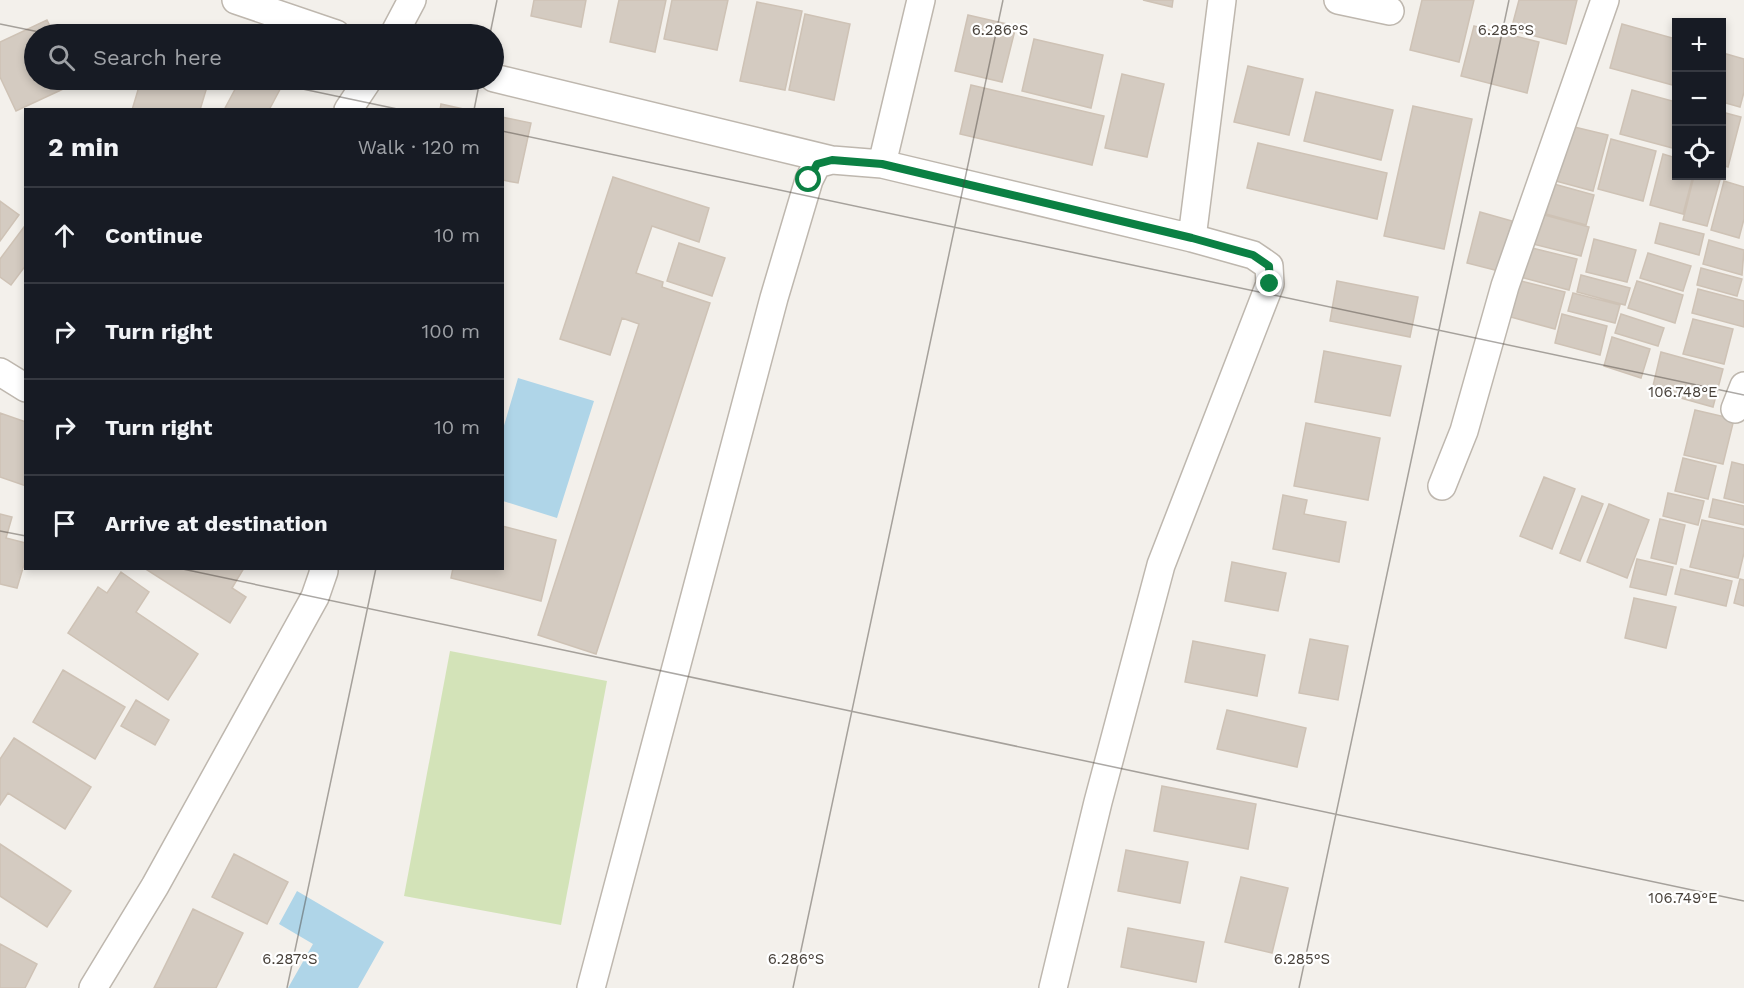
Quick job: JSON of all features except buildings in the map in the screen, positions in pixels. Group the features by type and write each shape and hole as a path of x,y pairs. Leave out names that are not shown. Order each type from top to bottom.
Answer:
{"street":[{"path":"236,0 295,10 319,24"},
{"path":"399,24 412,0"},
{"path":"882,164 921,0"},
{"path":"1192,238 1222,0"},
{"path":"1338,0 1390,11"},
{"path":"1442,486 1464,431 1505,286 1605,0"},
{"path":"504,80 832,160 882,164 1192,238 1253,255 1269,266 1270,284 1161,565 1098,802 1053,988"},
{"path":"349,108 361,90"},
{"path":"591,988 774,297 809,180 817,164 832,160"},
{"path":"0,372 24,387"},
{"path":"93,988 155,886 315,597 324,570"}],"green space":[{"path":"450,651 607,681 561,925 404,896"}],"water":[{"path":"518,378 594,401 557,518 504,501 504,426"},
{"path":"297,891 384,942 358,988 288,988 313,944 279,924"}],"route":[{"path":"809,180 817,164 832,160 882,164 1192,238 1253,255 1269,266 1270,284"}]}
